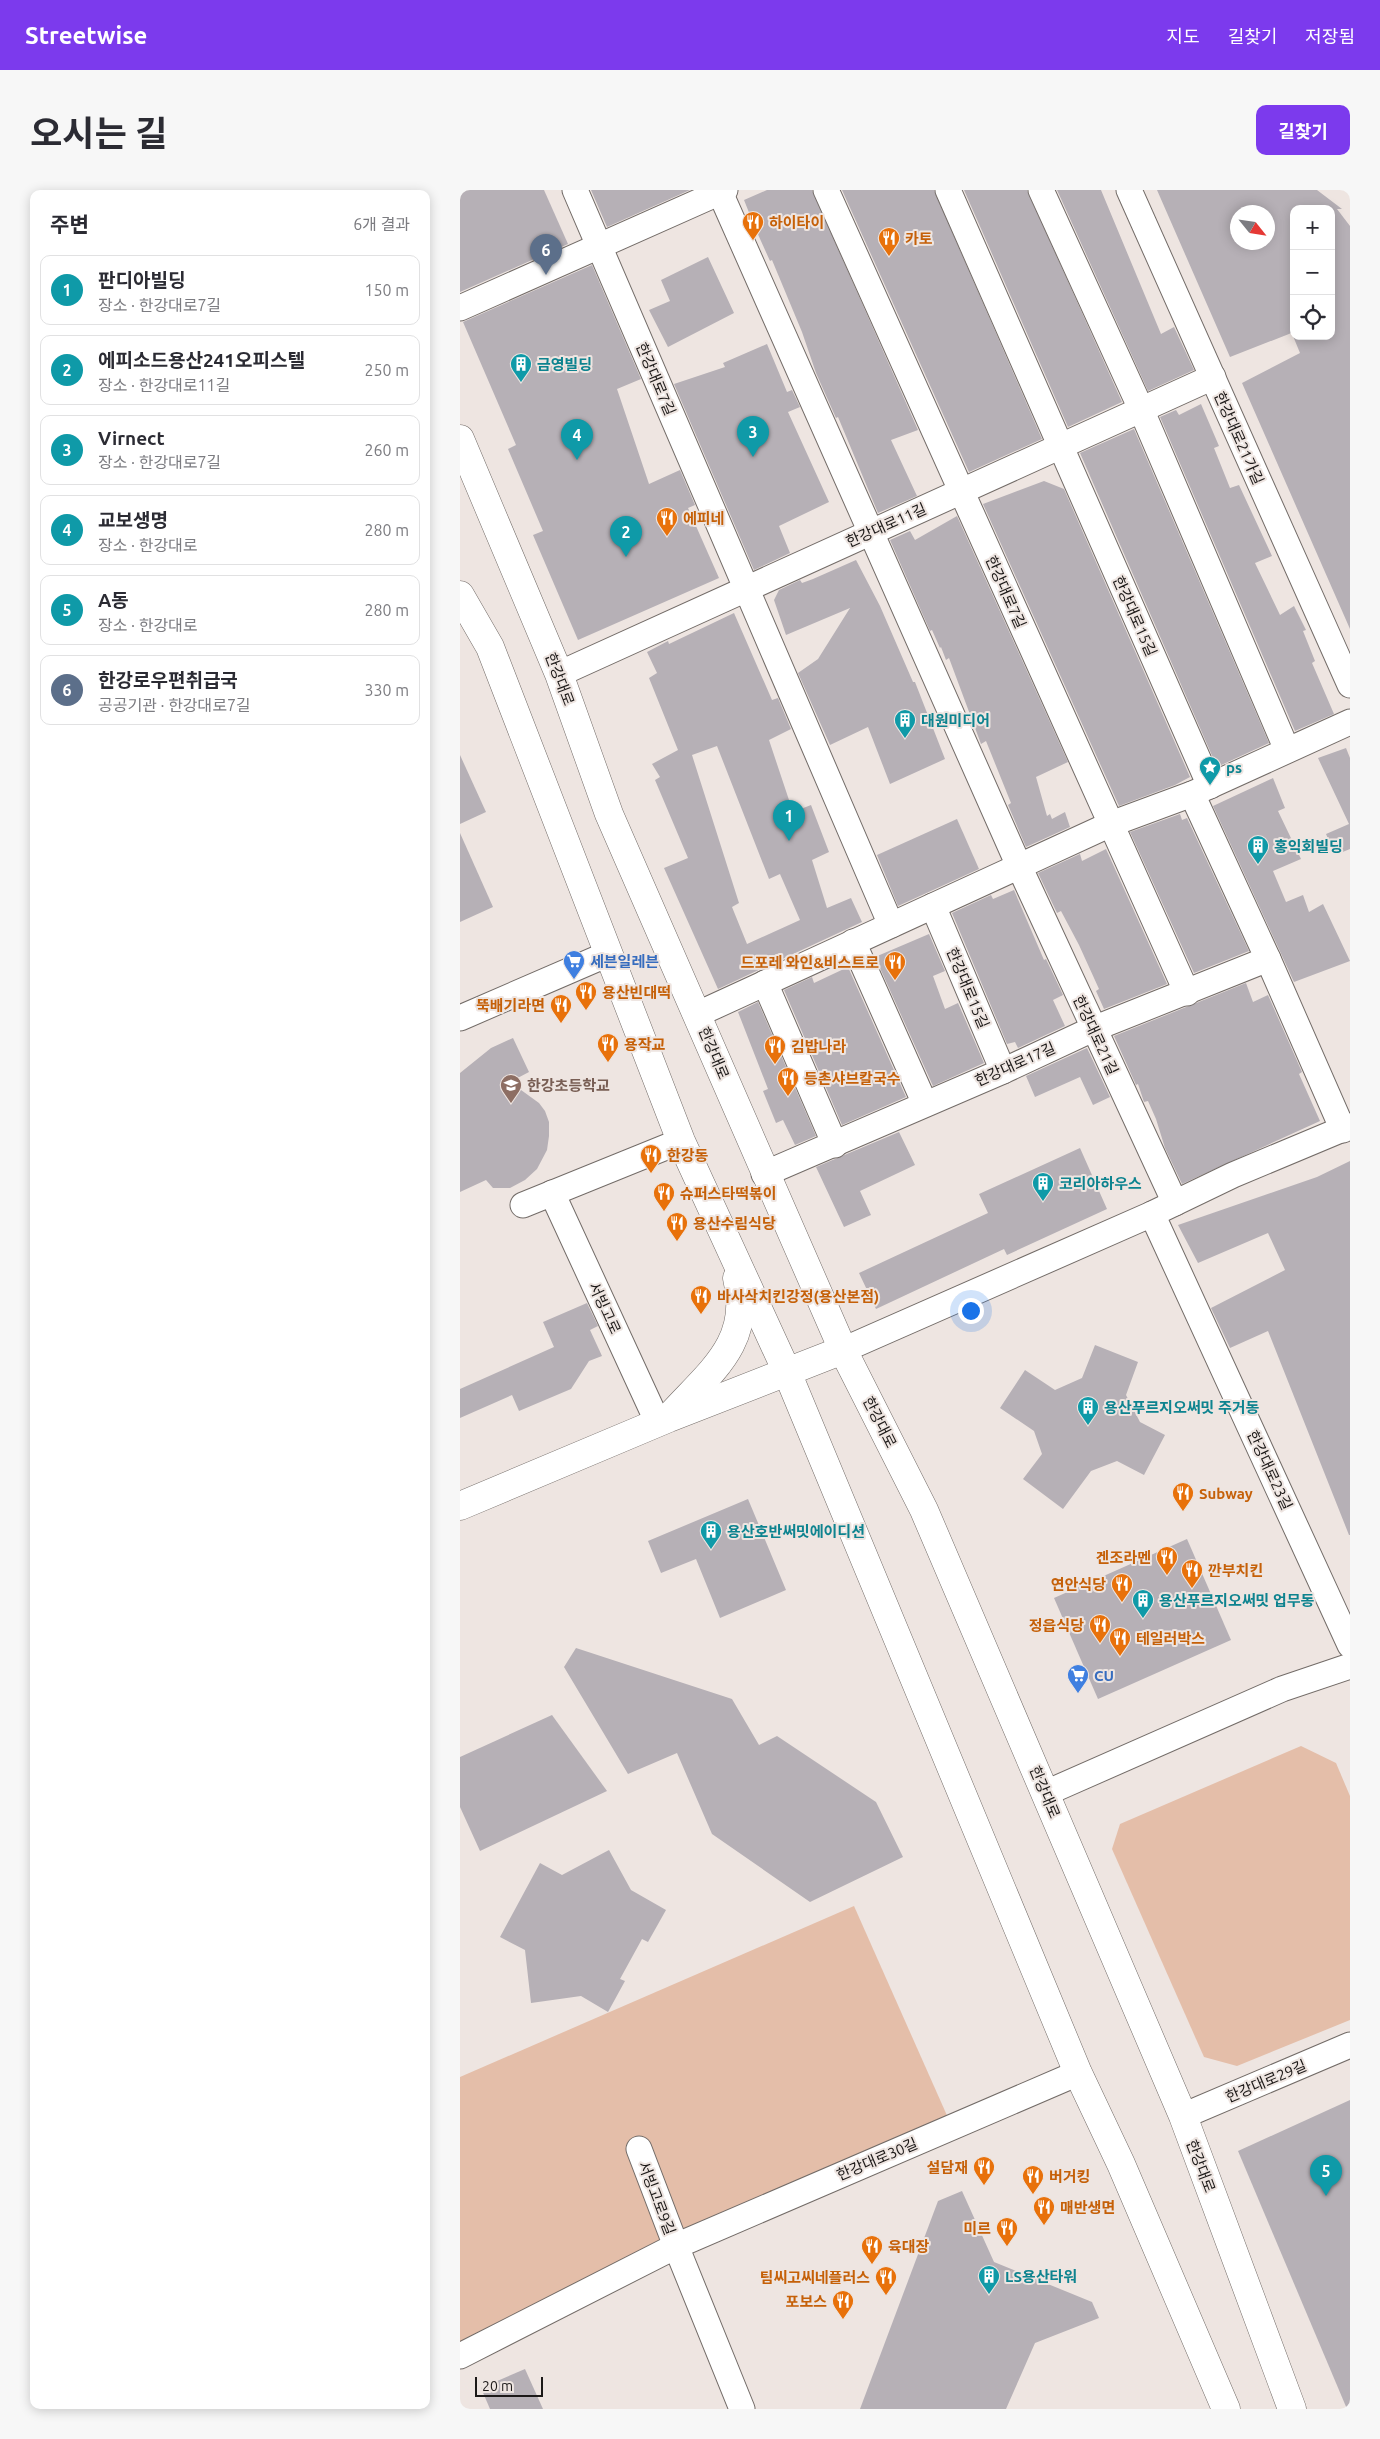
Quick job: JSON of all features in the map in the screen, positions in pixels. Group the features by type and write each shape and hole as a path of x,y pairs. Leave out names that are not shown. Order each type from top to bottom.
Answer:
{"main road":[{"name":"한강대로","path":"460,439 559,674 609,814 698,1014 764,1174 843,1350 924,1510 1183,2116 1292,2409"},
{"path":"460,595 490,647 681,1141 787,1372 1078,2073 1121,2164 1226,2409"},
{"path":"663,1420 711,1373 729,1350 738,1324 740,1301 728,1245"},
{"path":"460,1506 663,1420 843,1350"}],"street":[{"name":"한강대로7길","path":"575,190 891,925"},
{"name":"한강대로7길","path":"826,190 1187,993"},
{"path":"948,190 1061,447"},
{"path":"1041,190 1141,409 1287,750"},
{"name":"한강대로21가길","path":"1129,190 1350,685"},
{"path":"460,308 600,247 721,191 1019,866"},
{"name":"한강대로11길","path":"559,674 1213,377"},
{"name":"한강대로15길","path":"1061,447 1201,790"},
{"path":"698,1014 1110,824 1201,790 1350,722"},
{"path":"843,1350 1152,1214 1233,1175 1346,1128 1268,959 1201,790"},
{"name":"한강대로21길","path":"1019,866 1175,1203"},
{"name":"한강대로15길","path":"933,906 1003,1071"},
{"path":"853,942 925,1104"},
{"path":"460,1018 608,954"},
{"name":"한강대로17길","path":"764,1174 1003,1071 1093,1029 1268,959"},
{"path":"765,983 835,1145"},
{"path":"524,1205 681,1141"},
{"name":"서빙고로","path":"552,1193 663,1420"},
{"name":"한강대로23길","path":"1152,1214 1350,1645"},
{"path":"1046,1793 1282,1689 1350,1666"},
{"name":"한강대로29길","path":"1183,2116 1350,2046"},
{"name":"한강대로30길","path":"460,2356 676,2246 1078,2073"},
{"name":"서빙고로9길","path":"639,2149 676,2246"},
{"path":"676,2246 742,2409"}],"shaded area":[{"path":"1301,1746 1336,1763 1350,1796 1350,2020 1237,2066 1204,2057 1112,1849 1120,1824"},
{"path":"854,1906 949,2120 460,2343 460,2077"}],"building":[{"path":"460,190 544,190 568,244 460,292"},
{"path":"591,190 690,190 607,227"},
{"path":"767,190 812,190 918,430 891,440 917,496 878,513 838,417 836,418 816,373 802,332 772,260 770,261 744,200"},
{"path":"842,190 934,190 1042,439 969,472"},
{"path":"964,190 1027,190 1122,402 1068,427"},
{"path":"1057,190 1101,190 1161,334 1174,327 1194,370 1148,391"},
{"path":"1157,190 1317,190 1342,209 1337,209 1350,226 1350,629 1242,383 1300,353 1295,340 1335,340 1335,205 1290,205 1290,334 1230,357"},
{"path":"708,257 734,313 668,347 649,310 670,301 661,280"},
{"path":"592,265 641,379 617,389 649,484 680,470 695,505 688,508 719,578 578,640 533,535 543,531 508,449 516,445 463,322"},
{"path":"767,344 787,392 792,390 800,407 788,412 829,502 779,526 790,553 754,570 674,384 725,367 723,363"},
{"path":"1201,404 1219,446 1214,448 1230,488 1239,485 1272,556 1255,563 1280,615 1294,606 1306,630 1303,631 1315,661 1312,663 1334,714 1295,731 1160,417 1176,410 1179,415"},
{"path":"1134,429 1269,743 1217,767 1080,453"},
{"path":"1044,481 1064,489 1190,777 1175,785 1119,806 983,504"},
{"path":"957,516 1068,762 1036,777 1047,816 1050,814 1052,819 1065,812 1070,827 1026,847 1008,805 1011,803 986,741 981,744 949,658 946,660 932,630 930,631 890,540 910,531 915,540"},
{"path":"856,560 880,606 913,682 915,682 945,759 890,784 868,727 830,745 798,673 818,659 850,608 786,635 774,600 779,590 800,580 802,583 813,579"},
{"path":"734,613 772,700 778,698 791,729 769,740 793,812 811,805 829,852 812,860 827,908 851,898 862,922 718,989 664,868 688,858 655,780 660,777 652,764 678,750 649,678 657,673 647,652 668,641 669,644","holes":["717,746 769,879 780,874 800,920 747,944 732,907 739,903 692,755"]},
{"path":"1346,748 1350,758 1350,849 1335,855 1326,834 1349,824 1318,758"},
{"path":"460,755 486,812 460,824"},
{"path":"1273,778 1285,808 1278,811 1301,859 1273,871 1286,902 1303,895 1309,912 1323,904 1350,961 1294,982 1213,806"},
{"path":"1180,814 1182,820 1187,818 1249,951 1194,973 1130,832"},
{"path":"957,819 979,869 898,906 877,855"},
{"path":"460,833 493,907 460,922"},
{"path":"1106,849 1167,984 1104,1009 1096,991 1099,989 1079,945 1061,911 1057,913 1038,873 1080,854 1082,861"},
{"path":"1014,890 1044,960 1046,959 1063,995 1053,1000 1065,1026 1018,1048 1015,1042 1007,1044 952,913 991,895 993,899"},
{"path":"929,934 945,971 933,976 945,1009 958,1003 984,1063 933,1086 875,957"},
{"path":"848,967 906,1097 842,1125 784,990 812,977 814,983"},
{"path":"1246,983 1253,1002 1268,995 1302,1072 1299,1074 1320,1121 1182,1184 1165,1148 1148,1101 1144,1102 1138,1084 1136,1085 1114,1036"},
{"path":"758,1002 816,1136 795,1145 783,1120 776,1123 763,1091 768,1089 738,1012"},
{"path":"513,1038 529,1072 510,1082 539,1103 545,1111 549,1122 547,1150 537,1169 525,1180 510,1188 493,1188 486,1180 460,1192 460,1073 491,1048"},
{"path":"1087,1048 1110,1097 1093,1105 1080,1077 1035,1097 1026,1076"},
{"path":"899,1132 915,1165 860,1191 871,1215 844,1227 816,1167"},
{"path":"1080,1148 1107,1209 1007,1255 1004,1249 876,1309 859,1273 988,1213 979,1194"},
{"path":"1350,1161 1349,1535 1268,1331 1230,1348 1211,1308 1285,1270 1268,1233 1198,1263 1178,1225 1317,1177"},
{"path":"587,1303 598,1326 590,1330 602,1356 589,1361 571,1389 519,1411 512,1395 460,1418 460,1389 554,1347 543,1322"},
{"name":"용산푸르지오써밋 주거동","path":"1095,1345 1138,1362 1126,1395 1140,1422 1165,1435 1144,1475 1117,1461 1091,1471 1063,1509 1023,1479 1042,1454 1034,1431 1000,1408 1025,1370 1055,1390 1082,1378"},
{"name":"용산호반써밋에이디션","path":"748,1499 786,1590 720,1618 696,1559 661,1573 648,1541"},
{"name":"용산푸르지오써밋 업무동","path":"1187,1539 1231,1640 1098,1699 1054,1598"},
{"path":"576,1648 732,1699 759,1745 777,1736 876,1802 903,1857 810,1902 712,1834 677,1753 628,1774 564,1667"},
{"path":"552,1715 607,1791 480,1851 460,1807 460,1757"},
{"path":"609,1850 631,1890 666,1910 648,1942 642,1939 620,1979 625,1981 608,2012 581,1996 531,2003 525,1950 500,1937 540,1863 562,1875"},
{"path":"1350,2100 1350,2409 1347,2409 1238,2151"},
{"name":"LS용산타워","path":"962,2191 994,2262 1092,2302 1099,2318 1035,2343 1006,2409 860,2409 938,2201"},
{"path":"525,2369 543,2409 490,2409 481,2388"}],"place":[{"name":"하이타이","path":"753,241"},
{"name":"카토","path":"889,257"},
{"name":"한강로우편취급국","path":"546,275"},
{"name":"금영빌딩","path":"521,383"},
{"name":"Virnect","path":"753,457"},
{"name":"교보생명","path":"577,460"},
{"name":"에피네","path":"667,537"},
{"name":"에피소드용산241오피스텔","path":"626,557"},
{"name":"대원미디어","path":"905,739"},
{"name":"ps","path":"1210,786"},
{"name":"판디아빌딩","path":"789,841"},
{"name":"홍익회빌딩","path":"1258,865"},
{"name":"세븐일레븐","path":"574,980"},
{"name":"드포레 와인&비스트로","path":"895,981"},
{"name":"용산빈대떡","path":"586,1011"},
{"name":"뚝배기라면","path":"561,1024"},
{"name":"용작교","path":"608,1063"},
{"name":"김밥나라","path":"775,1065"},
{"name":"등촌샤브칼국수","path":"788,1097"},
{"name":"한강초등학교","path":"511,1104"},
{"name":"한강동","path":"651,1174"},
{"name":"코리아하우스","path":"1043,1202"},
{"name":"슈퍼스타떡볶이","path":"664,1212"},
{"name":"용산수림식당","path":"677,1242"},
{"name":"바사삭치킨강정(용산본점)","path":"701,1315"},
{"name":"용산푸르지오써밋 주거동","path":"1088,1426"},
{"name":"Subway","path":"1183,1512"},
{"name":"용산호반써밋에이디션","path":"711,1550"},
{"name":"겐조라멘","path":"1167,1576"},
{"name":"깐부치킨","path":"1192,1589"},
{"name":"연안식당","path":"1122,1603"},
{"name":"용산푸르지오써밋 업무동","path":"1143,1619"},
{"name":"정읍식당","path":"1100,1644"},
{"name":"테일러박스","path":"1120,1657"},
{"name":"CU","path":"1078,1694"},
{"name":"설담재","path":"984,2186"},
{"name":"버거킹","path":"1033,2195"},
{"name":"A동","path":"1326,2196"},
{"name":"매반생면","path":"1044,2226"},
{"name":"미르","path":"1007,2247"},
{"name":"육대장","path":"872,2265"},
{"name":"LS용산타워","path":"989,2295"},
{"name":"팀씨고씨네플러스","path":"886,2296"},
{"name":"포보스","path":"843,2320"}]}
